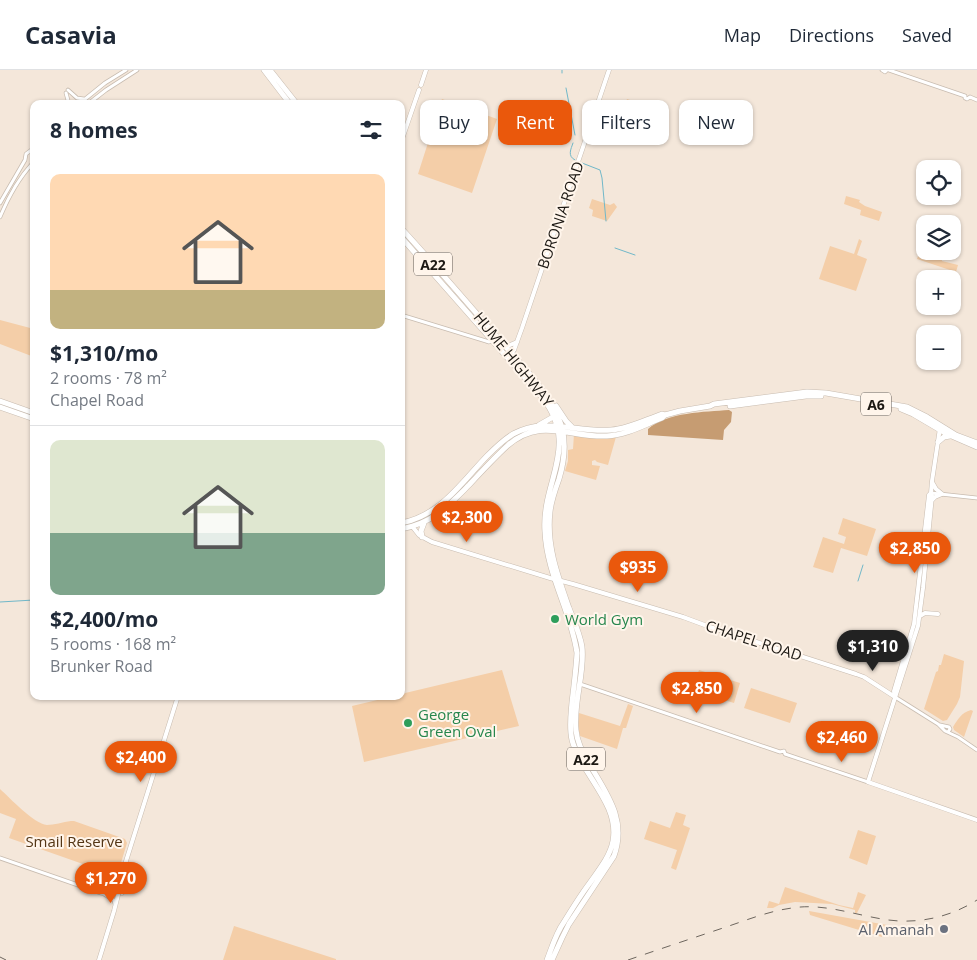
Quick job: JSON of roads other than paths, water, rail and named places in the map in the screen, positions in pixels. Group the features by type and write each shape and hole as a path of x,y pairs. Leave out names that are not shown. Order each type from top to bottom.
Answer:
{"highway":[{"path":"264,70 287,100"},
{"path":"270,70 294,100"},
{"name":"HUME HIGHWAY","path":"405,233 503,344 510,356 544,398 560,428"},
{"name":"HUME HIGHWAY","path":"405,241 493,340 542,390 554,408 560,428 558,459 546,503 544,519 546,547 577,629 581,645 570,719 570,732 578,756 605,802 612,821 614,834 610,851 563,922 547,960"},
{"path":"542,390 554,402 573,428"},
{"name":"A6","path":"405,522 417,519 444,502 484,459 506,439 521,430 536,426 611,430 630,426 662,414 710,406 727,406 806,396 825,396 898,408 940,428 977,442"},
{"path":"0,401 30,412"},
{"path":"0,407 30,418"},
{"name":"A6","path":"405,528 413,527 443,511 504,449 529,432 560,428 597,436 618,435 637,429 665,415"},
{"path":"536,426 553,417"},
{"name":"A6","path":"940,428 951,436 977,448"},
{"path":"938,442 944,437 951,436"},
{"path":"422,537 424,522"},
{"name":"HUME HIGHWAY","path":"552,960 569,924 614,856 618,838 618,825 612,803 583,754 577,739 575,723 580,654"}],"main road":[{"path":"405,130 419,90 417,86 421,85 426,70"},
{"name":"BORONIA ROAD","path":"510,356 517,342 609,70"},
{"path":"503,344 510,345 517,342"},
{"path":"940,428 932,481 932,500 920,616 915,638 868,782 977,820"},
{"path":"932,481 936,489 942,494 932,500"},
{"path":"895,696 894,691 915,620 929,495 931,493"},
{"path":"405,523 413,527 422,537"},
{"name":"CHAPEL ROAD","path":"422,537 479,557 683,617 852,672 895,696"},
{"path":"920,616 924,613 938,614"},
{"path":"99,960 114,911 120,880 177,700"}],"street":[{"path":"69,100 67,91 78,98 84,99 126,70"},
{"path":"93,100 137,70"},
{"path":"882,70 885,72 888,70 965,96 967,99 970,97 977,100"},
{"path":"0,203 25,160 26,154 30,151"},
{"path":"25,160 30,164"},
{"path":"0,217 17,185 30,167"},
{"path":"405,316 489,342 493,340"},
{"path":"931,493 977,498"},
{"path":"579,684 780,752 782,756 785,754 868,782"},
{"name":"CHAPEL ROAD","path":"895,696 977,750"},
{"path":"0,858 111,897 118,892"},
{"path":"101,893 115,900 114,911"}],"waterway":[{"path":"566,88 575,135"},
{"path":"573,143 570,154 575,160"},
{"path":"582,163 600,170 606,221"},
{"path":"615,248 635,255"},
{"path":"858,581 863,565"},
{"path":"0,602 30,600"}],"railway":[{"path":"628,960 783,909 803,907 826,908 894,921 907,921 943,916 977,900"},
{"path":"0,957 6,960"}],"place":[{"name":"World Gym","path":"555,619"},
{"name":"George Green Oval","path":"408,723"},
{"name":"Al Amanah","path":"944,929"}],"park label":[{"name":"Smail Reserve","path":"74,841"}]}
